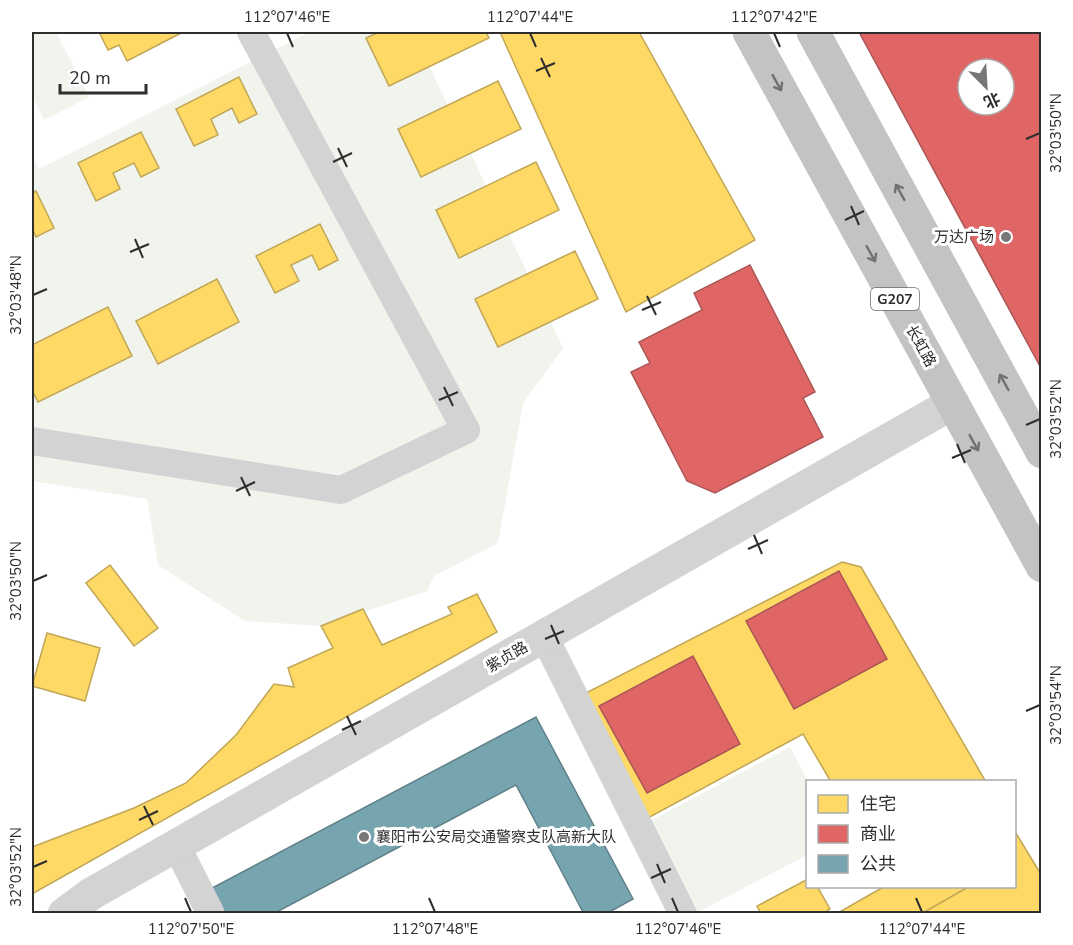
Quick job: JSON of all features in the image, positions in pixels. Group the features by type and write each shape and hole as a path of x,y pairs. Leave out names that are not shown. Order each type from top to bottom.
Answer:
{"highway":[{"name":"长虹路","path":"749,32 1041,566"},
{"path":"813,32 1041,452"}],"street":[{"path":"32,441 340,490 466,430 251,32"},
{"name":"紫贞路","path":"64,914 91,894 176,845 953,403"},
{"path":"544,636 683,914"},
{"path":"176,845 211,914"}],"shaded area":[{"path":"39,32 56,32 89,97 44,120 32,96 32,35"},
{"path":"310,32 413,32 563,348 523,403 498,543 434,576 427,591 321,626 245,621 158,565 147,499 32,481 32,155 39,169"},
{"path":"790,747 807,780 806,856 698,912 650,821"}],"building: 住宅":[{"path":"99,32 183,32 127,61 119,45 108,50"},
{"path":"379,32 486,32 489,38 389,86 366,38"},
{"path":"500,32 639,32 755,240 626,312"},
{"path":"239,77 257,114 239,123 232,108 211,119 218,135 194,146 176,109"},
{"path":"498,81 521,129 421,177 398,129"},
{"path":"141,132 159,168 141,177 134,163 113,173 120,189 96,201 78,163"},
{"path":"536,162 559,210 459,258 436,210"},
{"path":"36,191 54,228 36,237 32,228 32,193"},
{"path":"320,224 338,260 319,270 312,255 291,265 299,281 275,293 256,256"},
{"path":"575,251 598,299 498,347 475,299"},
{"path":"217,279 239,322 158,364 136,321"},
{"path":"108,307 132,356 38,402 32,390 32,345"},
{"path":"842,562 861,567 985,780 830,780 803,734 648,818 582,695"},
{"path":"110,565 158,628 134,646 86,583"},
{"path":"477,594 497,632 32,894 32,847 134,808 186,783 236,735 274,684 294,687 288,668 333,648 321,626 363,609 382,645 452,614 448,607"},
{"path":"47,633 100,648 85,701 32,686"},
{"path":"1016,833 1042,876 1042,914 909,914 894,888 1016,888"},
{"path":"806,880 806,888 818,888 830,909 822,914 761,914 757,906"},
{"path":"882,888 966,888 921,914 836,914"}],"building: 商业":[{"name":"万达广场","path":"859,32 1042,32 1042,370"},
{"path":"750,265 815,392 803,398 823,437 715,493 687,481 631,372 650,363 639,342 702,310 694,293"},
{"path":"839,571 887,659 794,709 746,621"},
{"path":"693,656 740,744 647,793 599,706"}],"building: 公共":[{"name":"襄阳市公安局交通警察支队高新大队","path":"536,717 633,899 606,914 584,914 516,785 273,914 226,914 212,888"}],"place":[{"name":"万达广场","path":"1006,237"},
{"name":"襄阳市公安局交通警察支队高新大队","path":"364,837"}]}
